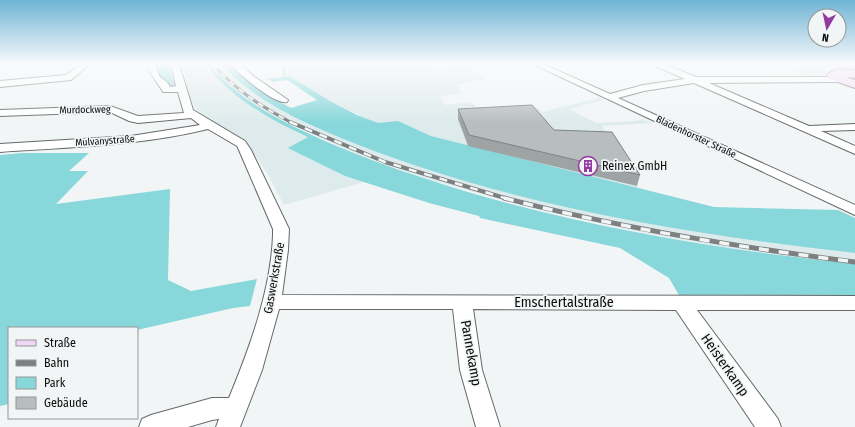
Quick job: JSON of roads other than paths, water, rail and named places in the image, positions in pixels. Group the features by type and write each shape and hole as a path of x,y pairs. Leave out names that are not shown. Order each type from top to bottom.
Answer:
{"street":[{"path":"164,84 166,90 182,89"},
{"path":"181,84 186,108 192,115"},
{"path":"259,84 283,100"},
{"name":"Bladenhorster Straße","path":"580,84 855,211"},
{"path":"609,97 643,88 670,84"},
{"path":"705,84 855,150"},
{"name":"Murdockweg","path":"0,113 110,109 120,111 133,119 174,118 192,115"},
{"name":"Gaswerkstraße","path":"192,115 208,126 241,144 281,229 282,240 272,302 254,361 232,417"},
{"name":"Mulvanystraße","path":"0,148 150,138 182,133 208,126"},
{"path":"808,129 825,127 855,127"},
{"name":"Emschertalstraße","path":"272,302 855,303"},
{"name":"Pannekamp","path":"462,302 471,370 488,427"},
{"name":"Heisterkamp","path":"682,303 769,427"},
{"path":"151,427 212,410 232,417"}],"railway":[{"path":"232,84 270,111 291,122"},
{"path":"291,122 385,162 508,199"},
{"path":"504,198 591,219 678,236 855,262"}],"place":[{"name":"Reinex GmbH","path":"588,166"}]}
